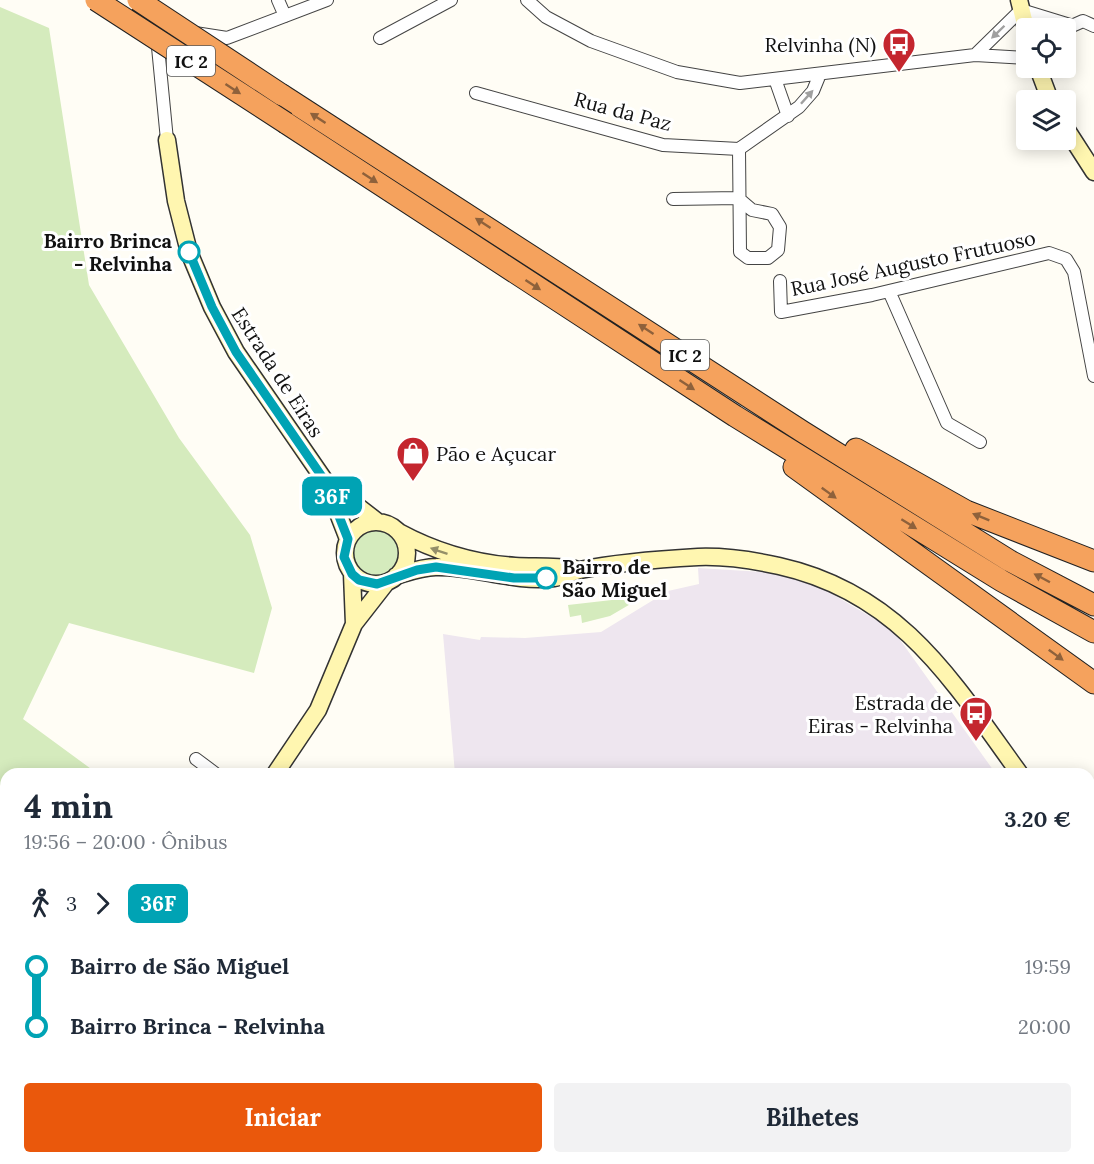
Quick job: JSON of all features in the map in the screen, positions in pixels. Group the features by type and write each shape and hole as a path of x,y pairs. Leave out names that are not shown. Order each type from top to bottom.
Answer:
{"highway":[{"name":"IC 2","path":"96,0 735,416 1002,581 1094,632"},
{"name":"IC 2","path":"138,0 748,396 1010,561 1094,605"},
{"path":"748,396 838,439 966,511 1049,546 1094,561"},
{"path":"735,416 800,472 1094,683"}],"street":[{"name":"Estrada de Eiras","path":"152,0 176,201 189,252 212,307 236,352 325,481 348,539"},
{"path":"278,0 285,16"},
{"path":"156,26 227,38 327,0"},
{"path":"380,38 451,0"},
{"path":"527,0 546,17 591,41 677,72 740,83 975,55 1016,57"},
{"path":"975,55 1020,5 1048,18"},
{"path":"1076,24 1083,21 1094,26"},
{"path":"673,199 738,198 752,210 772,214 780,227 778,250 768,258 748,258 740,252 738,198 740,149 788,116 813,91 820,74"},
{"path":"775,79 788,116"},
{"name":"Rua da Paz","path":"476,93 663,145 740,149"},
{"path":"1076,144 1094,172"},
{"name":"Rua José Augusto Frutuoso","path":"780,281 781,312 889,291 1049,253 1066,259 1074,272 1094,376"},
{"path":"889,291 947,423 980,442"},
{"name":"Estrada de Eiras","path":"325,481 378,522"},
{"path":"354,624 352,574 344,557 348,539 360,526 378,522 393,527 442,553 465,558 515,566 555,566 579,570"},
{"path":"279,768 318,710 354,624 403,569 407,550 399,532"},
{"path":"352,574 367,583 391,580 436,567 514,578 555,578 579,570 698,557 747,559 813,574 846,588 874,605 923,649 942,669 1016,768"},
{"path":"196,759 208,768"}],"shaded area":[{"path":"698,568 763,572 812,582 893,630 992,768 454,768 443,634 480,640 481,637 525,638 601,632 668,591 699,584"}],"green space":[{"path":"0,7 49,28 89,285 179,438 250,535 272,608 254,673 69,623 23,719 90,768 0,768"},
{"path":"376,530 393,537 400,554 393,571 376,578 359,571 352,554 359,537"},
{"path":"649,587 651,592 610,616 582,623 581,615 570,617 568,605 638,597 638,588"}],"bus line":[{"name":"36F","path":"189,252 212,307 236,352 325,481 348,539 344,557 352,574 359,580 377,584 386,583 396,576 436,567 514,578 546,578"}],"place":[{"name":"Relvinha (N)","path":"899,73"},
{"name":"Bairro Brinca - Relvinha","path":"189,252"},
{"name":"Pão e Açucar","path":"413,482"},
{"name":"Bairro de São Miguel","path":"546,578"},
{"name":"Estrada de Eiras - Relvinha","path":"976,742"}]}
